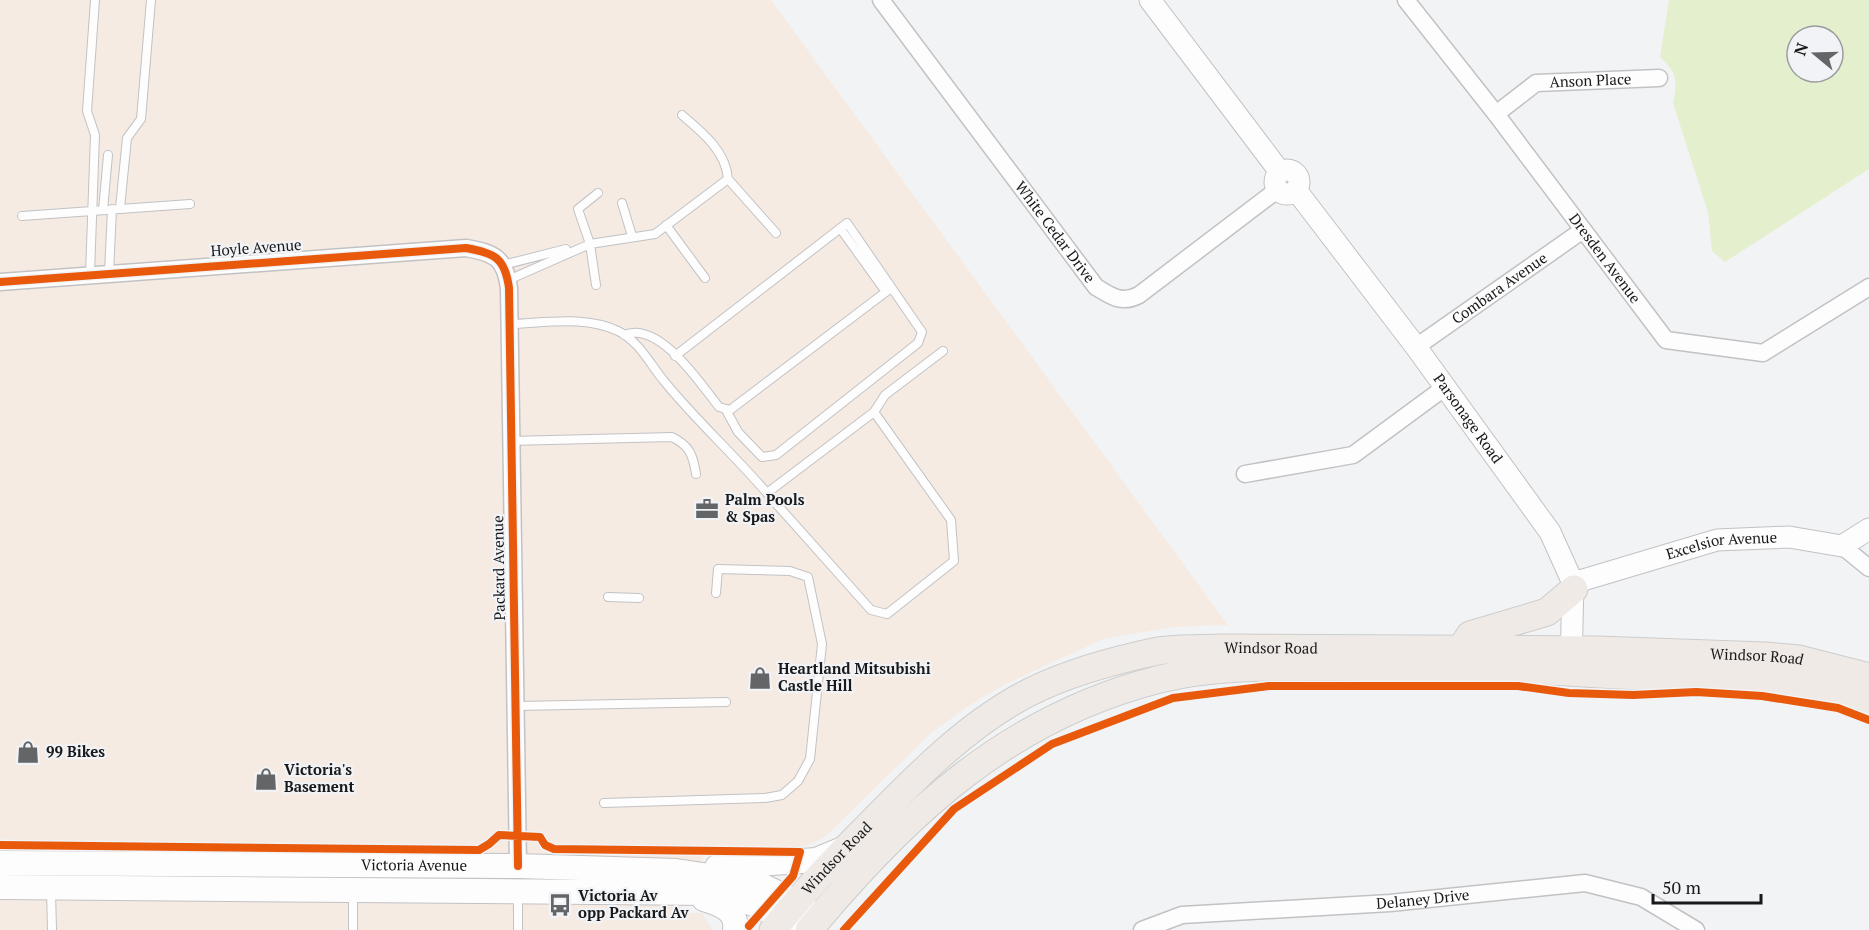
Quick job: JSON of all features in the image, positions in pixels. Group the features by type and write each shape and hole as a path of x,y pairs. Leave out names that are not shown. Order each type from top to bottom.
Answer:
{"main road":[{"path":"1460,650 1470,634 1547,612 1574,586"},
{"name":"Windsor Road","path":"796,921 846,848 926,769 977,727 1028,693 1073,675 1159,651 1221,648 1460,650 1767,680 1811,686 1869,704"},
{"name":"Windsor Road","path":"796,921 854,877 982,759 1063,712 1106,695 1162,678 1255,667 1799,659 1869,677"},
{"path":"680,882 806,862 846,848"},
{"name":"Victoria Avenue","path":"0,863 231,877"},
{"name":"Victoria Avenue","path":"0,887 51,887 231,877 518,878 680,882 754,903 796,921"},
{"path":"680,882 730,910 734,917 735,930"}],"street":[{"name":"White Cedar Drive","path":"881,0 1096,287 1117,300 1139,295 1285,184"},
{"name":"Parsonage Road","path":"1150,0 1285,184 1416,347 1550,532 1574,586 1571,661"},
{"name":"Dresden Avenue","path":"1406,0 1496,114 1666,340 1763,353 1869,286"},
{"name":"Anson Place","path":"1496,114 1536,83 1659,78"},
{"name":"Combara Avenue","path":"1416,347 1583,230"},
{"name":"Hoyle Avenue","path":"0,282 466,248 497,257 506,271"},
{"name":"Packard Avenue","path":"506,271 510,324 518,878"},
{"path":"1245,474 1353,455 1444,388"},
{"path":"1869,529 1842,546 1869,568"},
{"name":"Excelsior Avenue","path":"1574,586 1716,540 1789,537 1842,546"},
{"name":"Delaney Drive","path":"1142,930 1182,915 1390,903 1585,884 1641,897 1696,930"}],"lane":[{"path":"95,0 87,111 95,135 91,201 107,209"},
{"path":"90,274 127,138 141,118 151,0"},
{"path":"506,271 590,244 653,231 723,178 724,167 682,115 706,135 727,165 728,179 776,233"},
{"path":"108,155 109,273"},
{"path":"506,271 590,244 655,234 728,179"},
{"path":"596,285 590,244 578,209 598,193"},
{"path":"622,203 632,236"},
{"path":"22,216 190,204"},
{"path":"624,335 640,331 651,334 675,356 719,407 726,410 738,432 762,457 776,455 918,344 922,332 889,290 847,223 675,356"},
{"path":"666,225 705,278"},
{"path":"726,410 736,406 889,290"},
{"path":"510,324 597,324 631,340 664,382 747,468 871,610 887,614 954,561 951,520 874,412"},
{"path":"767,493 874,412 885,395 943,351"},
{"path":"510,441 672,437 686,444 691,453 696,474"},
{"path":"604,803 765,798 782,795 798,781 810,759 822,644 808,577 790,571 718,569 716,593"},
{"path":"608,597 639,597"},
{"path":"516,706 726,702"},
{"path":"352,877 353,930"},
{"path":"518,878 518,930"},
{"path":"51,887 52,930"}],"shaded area":[{"path":"0,0 771,0 1228,625 1174,627 1103,639 1004,685 967,707 930,734 824,838 804,847 707,848 680,913 702,913 713,930 0,930"}],"green space":[{"path":"1669,0 1869,0 1869,169 1725,262 1712,251 1708,212 1673,103 1676,83 1670,68 1660,57"}],"cycle path":[{"path":"0,282 466,248 484,252 501,263 509,288 518,866"},
{"path":"844,930 954,809 1052,744 1173,698 1269,686 1518,686 1569,693 1633,695 1696,692 1762,696 1838,708 1869,720"},
{"path":"0,845 479,850 499,835 540,837 545,845 554,849 800,852 793,876 749,926"}],"place":[{"name":"Palm Pools & Spas","path":"707,509"},
{"name":"Heartland Mitsubishi Castle Hill","path":"760,678"},
{"name":"99 Bikes","path":"28,752"},
{"name":"Victoria's Basement","path":"266,779"},
{"name":"Victoria Av opp Packard Av","path":"560,905"}]}
